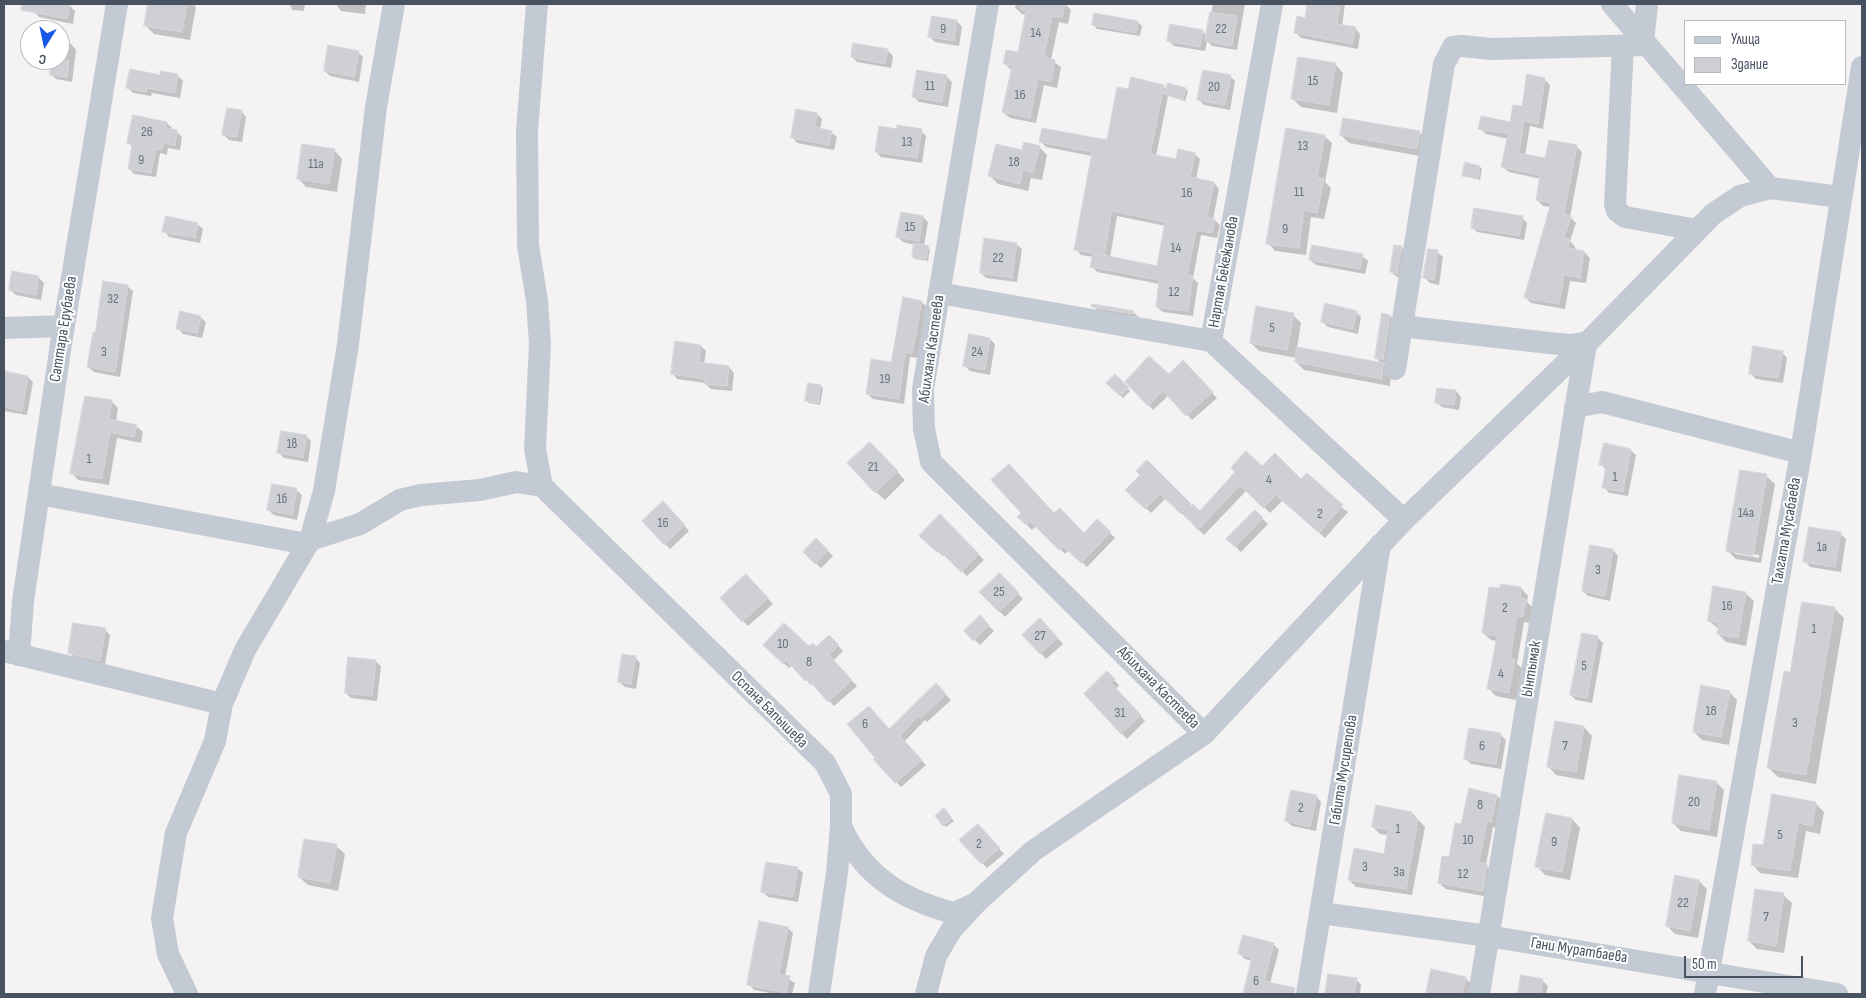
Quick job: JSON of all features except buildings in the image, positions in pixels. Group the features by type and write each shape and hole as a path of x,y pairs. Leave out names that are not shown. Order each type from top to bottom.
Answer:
{"street":[{"name":"Саттара Ерубаева","path":"11,653 23,601 64,326 117,4"},
{"path":"187,994 168,954 162,918 176,832 214,741 222,704 245,650 308,542 324,491 346,353 376,108 394,4"},
{"path":"39,494 308,542 360,524 400,500 421,495 480,490 516,482 542,486 535,449 540,343 538,301 528,245 528,131 537,4"},
{"name":"Абилхана Кастеева","path":"988,4 923,389 924,430 931,462 1204,734"},
{"name":"Нартая Бекежанова","path":"1272,4 1211,341 1404,520"},
{"path":"1612,4 1637,44 1770,188"},
{"path":"1647,4 1637,44 1615,204 1617,211 1625,217 1698,230"},
{"path":"1395,369 1444,64 1453,47 1491,49 1637,44"},
{"name":"Талгата Мусабаева","path":"1705,994 1801,453 1862,73"},
{"path":"926,994 936,956 952,929 977,902 1032,851 1204,734 1404,520 1587,343 1713,214 1740,196 1770,188 1841,197"},
{"path":"939,293 1211,341"},
{"path":"4,328 64,326"},
{"path":"1401,326 1557,344 1587,343"},
{"name":"Ынтымак","path":"1478,994 1587,343"},
{"path":"1575,407 1602,402 1801,453"},
{"name":"Оспана Бапышева","path":"542,486 825,763 841,794 841,826 850,846 875,875 910,898 927,906 954,913 977,902"},
{"name":"Габита Мусирепова","path":"1307,994 1380,545"},
{"path":"11,653 222,704"},
{"path":"819,994 837,873 841,826"},
{"name":"Гани Муратбаева","path":"1321,913 1488,936 1837,994"}]}
